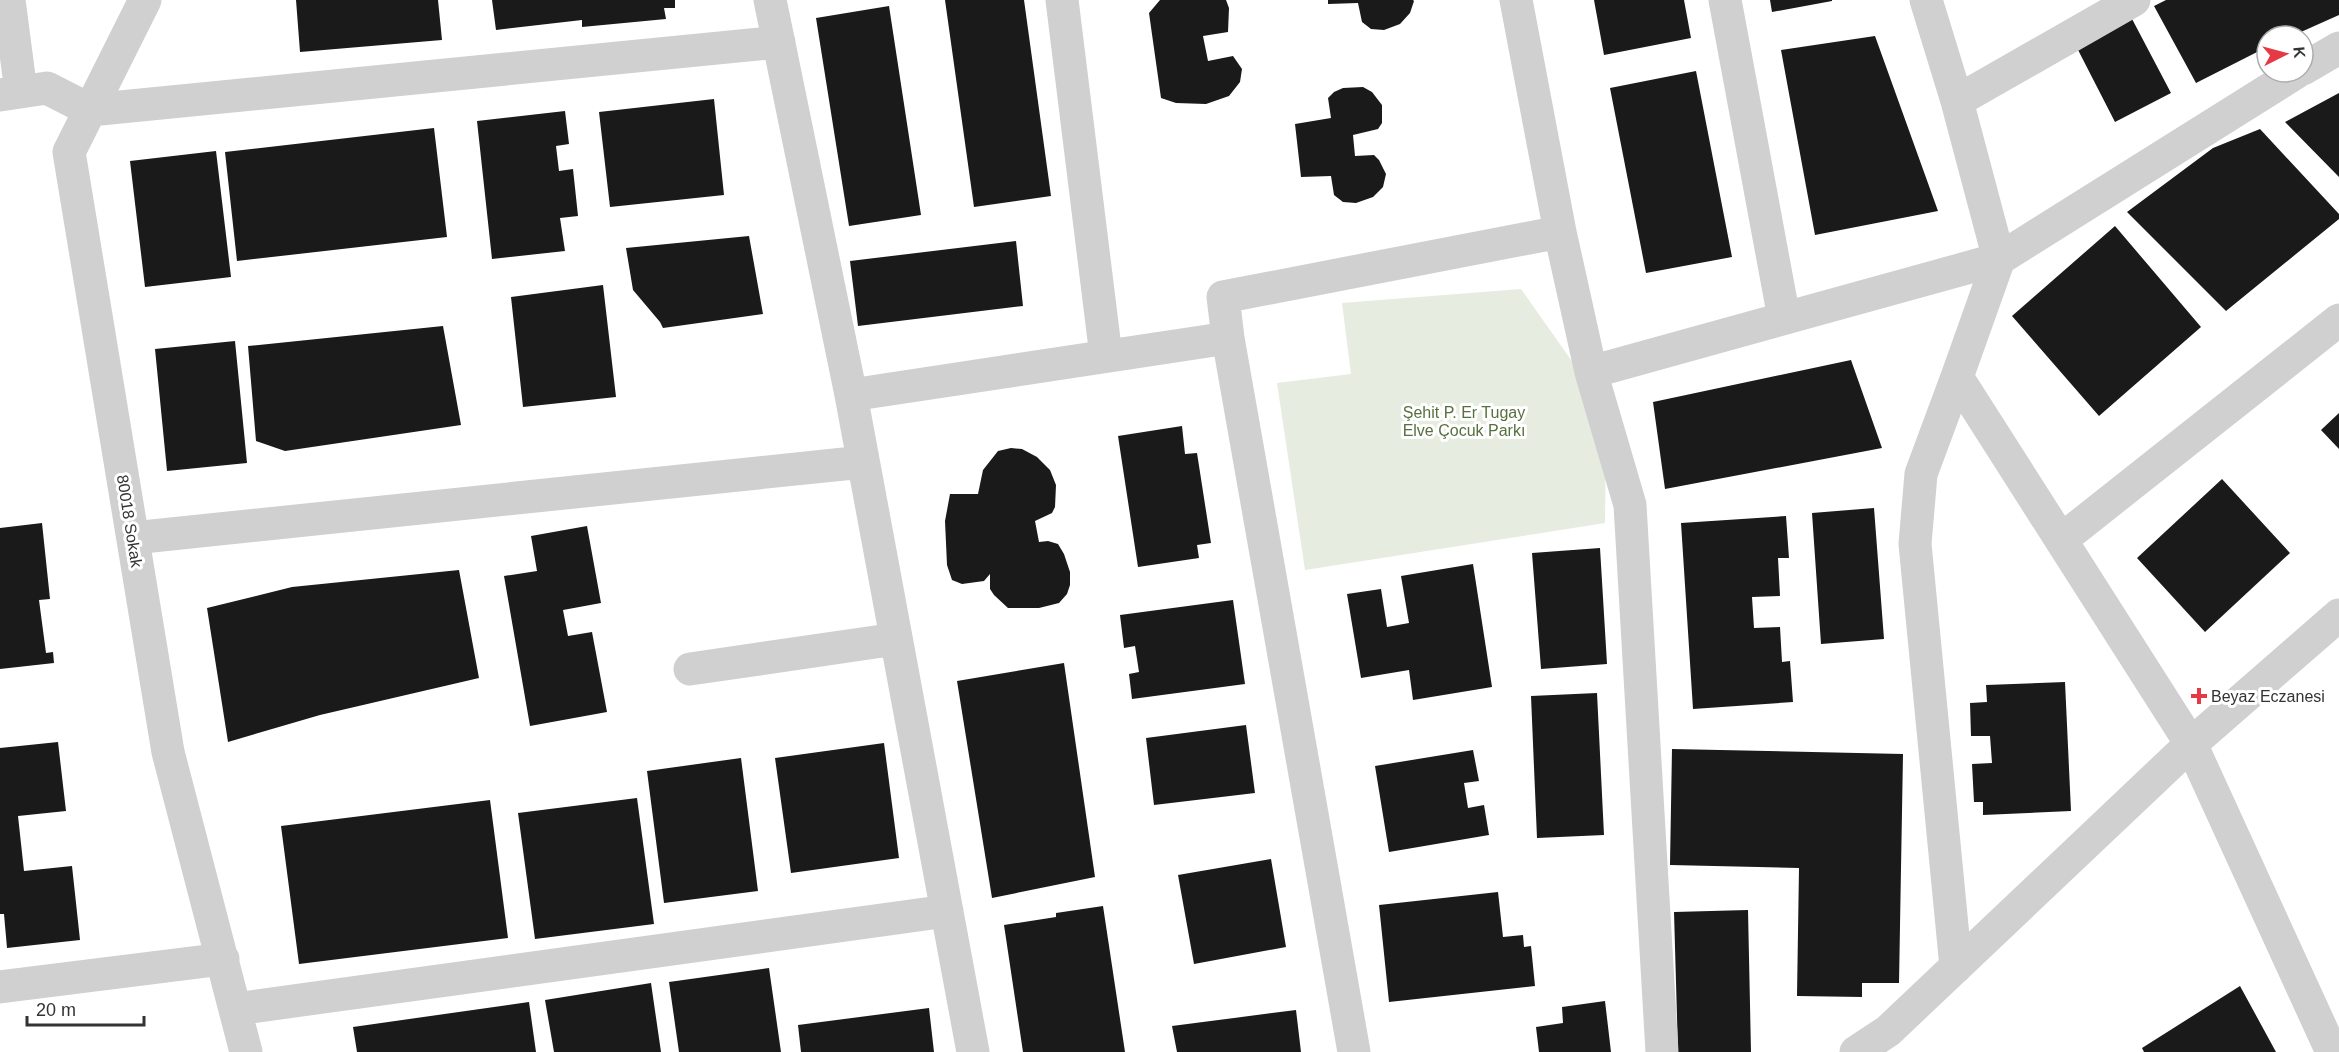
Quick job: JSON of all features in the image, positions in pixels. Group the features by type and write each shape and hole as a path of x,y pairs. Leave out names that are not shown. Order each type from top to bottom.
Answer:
{"street":[{"path":"9,0 11,93 47,88 90,110 779,42"},
{"name":"80018 Sokak","path":"145,0 69,152 168,752 246,1052"},
{"path":"770,0 851,395 973,1052"},
{"path":"1062,0 1106,356"},
{"path":"1516,0 1560,232 1591,372 1630,506 1662,1052"},
{"path":"1725,0 1784,318"},
{"path":"1926,0 1957,101 1999,259 1921,474 1915,544 1956,967"},
{"path":"1957,101 2134,0"},
{"path":"2315,62 2339,48"},
{"path":"1591,372 1999,259 2278,84"},
{"path":"1354,1052 1228,338 1223,297 1560,232"},
{"path":"2061,540 2339,320"},
{"path":"851,395 1228,338"},
{"path":"1957,377 2191,744 2332,1052"},
{"path":"133,538 863,462"},
{"path":"1856,1052 1888,1031 2191,744 2339,615"},
{"path":"690,669 896,639"},
{"path":"236,1009 947,911"},
{"path":"0,987 223,959"}],"green space":[{"name":"Şehit P. Er Tugay Elve Çocuk Parkı","path":"1521,289 1593,391 1606,424 1605,523 1305,570 1277,383 1351,374 1342,303"}],"building":[{"path":"296,0 438,0 442,40 300,52"},
{"path":"492,0 675,0 675,8 664,8 666,19 582,27 582,20 496,30"},
{"path":"945,0 1024,0 1051,196 974,207"},
{"path":"1160,0 1226,0 1229,8 1228,32 1203,36 1208,61 1233,56 1242,69 1240,82 1229,96 1206,104 1176,103 1161,98 1149,13"},
{"path":"1328,0 1414,1 1410,13 1400,24 1384,30 1371,29 1362,22 1358,3 1328,4"},
{"path":"1594,0 1684,0 1691,38 1604,55"},
{"path":"1770,0 1832,0 1832,1 1772,12"},
{"path":"2166,0 2339,0 2339,15 2315,26 2255,24 2255,53 2196,83 2154,6"},
{"path":"889,6 921,215 849,226 816,18"},
{"path":"2131,17 2171,93 2115,122 2076,46"},
{"path":"1875,36 1938,211 1815,235 1781,50"},
{"path":"1696,71 1732,257 1646,273 1610,88"},
{"path":"1363,87 1372,92 1382,105 1382,123 1378,129 1353,135 1355,156 1374,155 1386,174 1383,187 1373,197 1356,203 1343,202 1334,195 1331,176 1301,177 1295,124 1331,118 1328,98 1334,92 1343,88"},
{"path":"2339,93 2339,177 2285,122"},
{"path":"714,99 724,195 610,207 599,112"},
{"path":"565,111 569,144 556,146 559,171 573,169 578,216 560,218 565,251 492,259 477,121"},
{"path":"434,128 447,237 237,261 225,152"},
{"path":"2260,129 2339,214 2339,219 2226,311 2127,212 2213,148"},
{"path":"216,151 231,277 145,287 130,161"},
{"path":"2115,226 2201,327 2099,416 2012,316"},
{"path":"749,236 763,314 663,328 633,290 626,248"},
{"path":"1016,241 1023,306 858,326 850,261"},
{"path":"603,285 616,397 523,407 511,297"},
{"path":"443,326 461,425 285,451 256,441 248,346"},
{"path":"235,341 247,463 167,471 155,349"},
{"path":"1851,360 1882,448 1665,489 1653,402"},
{"path":"2339,413 2339,449 2321,430"},
{"path":"1182,426 1185,454 1197,453 1211,543 1197,545 1199,558 1138,567 1118,436"},
{"path":"1011,448 1022,449 1037,457 1050,470 1056,485 1055,507 1052,513 1035,521 1039,542 1048,541 1058,544 1064,554 1070,572 1070,585 1067,594 1059,603 1039,608 1008,608 990,589 990,574 984,581 962,584 952,580 947,565 945,521 950,494 978,494 983,470 998,451"},
{"path":"2222,479 2290,553 2205,632 2137,558"},
{"path":"1874,508 1884,639 1821,644 1812,513"},
{"path":"1786,516 1789,558 1778,558 1780,596 1752,597 1754,628 1780,627 1782,662 1790,661 1793,702 1693,709 1681,523"},
{"path":"42,523 50,599 39,600 46,653 53,652 54,663 0,669 0,528"},
{"path":"587,526 601,603 563,610 568,636 592,632 607,712 530,726 504,576 537,571 531,536"},
{"path":"1600,548 1607,664 1541,669 1532,553"},
{"path":"1473,564 1492,687 1413,700 1409,670 1361,678 1347,594 1381,589 1387,627 1409,623 1401,576"},
{"path":"459,570 479,678 320,715 228,742 207,608 292,587"},
{"path":"1233,600 1245,684 1132,699 1129,674 1139,672 1135,646 1124,648 1120,615"},
{"path":"1064,663 1095,877 992,898 957,681"},
{"path":"2065,682 2071,811 1983,815 1983,802 1974,802 1972,764 1992,763 1990,736 1971,736 1970,703 1987,702 1986,685"},
{"path":"1597,693 1604,835 1537,838 1531,696"},
{"path":"1246,725 1255,793 1154,805 1146,738"},
{"path":"58,742 66,811 18,816 24,871 72,866 80,940 7,948 4,914 0,914 0,748"},
{"path":"884,743 899,858 791,873 775,758"},
{"path":"1672,749 1903,754 1899,983 1862,983 1862,997 1797,996 1799,868 1670,865"},
{"path":"1473,750 1479,781 1464,783 1468,808 1484,805 1489,835 1389,852 1375,766"},
{"path":"741,758 758,891 664,903 647,771"},
{"path":"637,798 654,924 535,939 518,813"},
{"path":"490,800 508,938 299,964 281,826"},
{"path":"1271,859 1286,947 1194,964 1178,875"},
{"path":"1498,892 1503,937 1523,935 1524,947 1531,946 1535,986 1389,1002 1379,905"},
{"path":"1103,906 1125,1052 1023,1052 1004,925 1056,917 1056,913"},
{"path":"1748,910 1751,1052 1678,1052 1674,912"},
{"path":"769,968 781,1052 679,1052 669,982"},
{"path":"651,983 661,1052 554,1052 545,1000"},
{"path":"2240,986 2276,1052 2144,1052 2142,1048"},
{"path":"1605,1001 1611,1052 1539,1052 1536,1027 1563,1023 1562,1007"},
{"path":"529,1002 536,1052 357,1052 353,1027"},
{"path":"929,1008 934,1052 801,1052 798,1025"},
{"path":"1296,1010 1301,1052 1177,1052 1172,1026"}],"place":[{"name":"Beyaz Eczanesi","path":"2199,696"}]}
